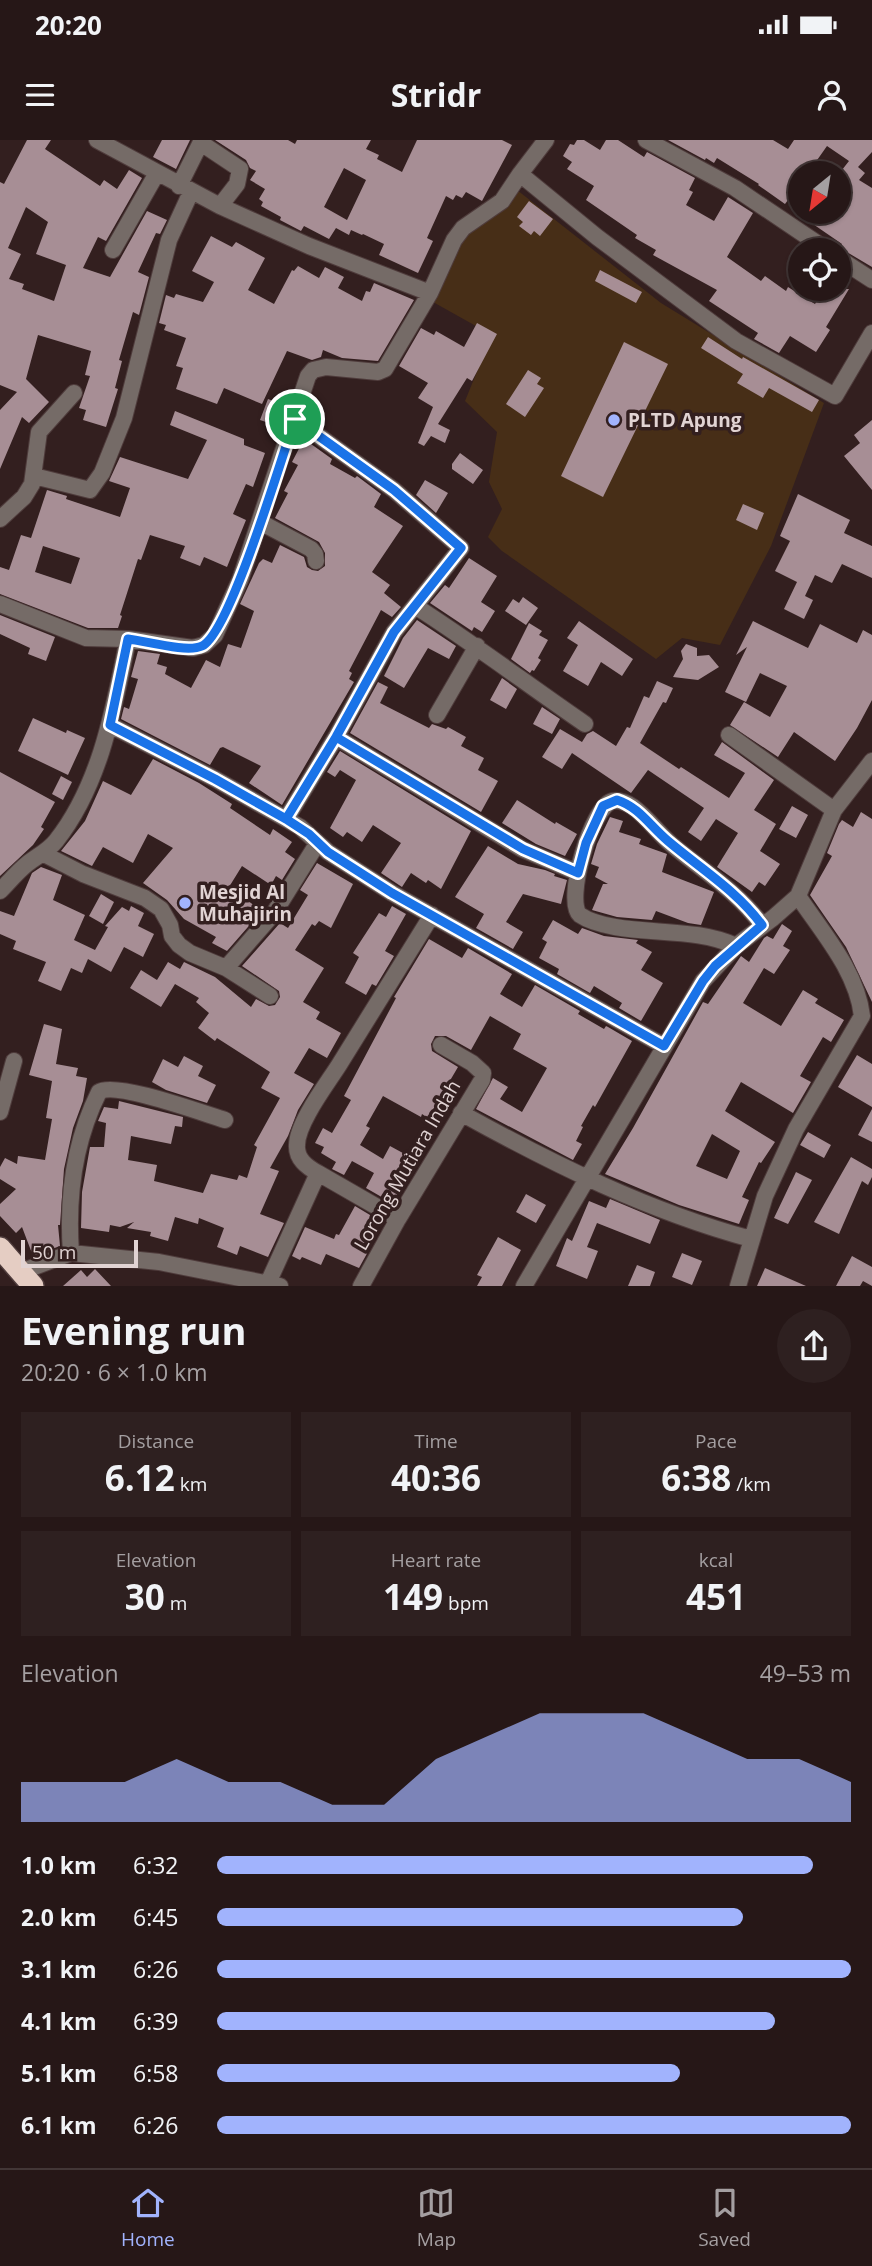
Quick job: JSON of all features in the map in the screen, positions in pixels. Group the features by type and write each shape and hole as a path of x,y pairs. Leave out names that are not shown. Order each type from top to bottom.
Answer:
{"highway":[{"path":"0,1248 27,1279"}],"street":[{"path":"97,140 220,206 309,246 430,293"},
{"path":"646,140 735,188 809,238"},
{"path":"34,476 90,490 102,473 124,418 169,240 201,141 240,169 237,184 220,206"},
{"path":"0,604 86,638 128,639 193,649 211,641 240,580 295,419 303,385 313,370 326,368 378,372 385,369 430,293 454,240 463,228 502,201 543,141"},
{"path":"113,250 157,173"},
{"path":"520,174 597,237 736,341 835,396 872,333"},
{"path":"851,266 872,280"},
{"path":"0,519 24,497 34,476 35,448 39,432 45,422 74,393"},
{"path":"286,819 336,737 394,632 461,548 394,490 295,419"},
{"path":"260,522 311,549 316,561"},
{"path":"415,607 477,646 584,724"},
{"path":"0,891 24,867 56,842 83,797 110,725 128,639"},
{"path":"437,715 477,646"},
{"path":"110,725 286,819 309,834 317,844 392,893 664,1046"},
{"path":"729,735 834,810"},
{"path":"336,737 523,849 578,873"},
{"path":"524,1286 703,981 736,946 798,896 834,810 872,761"},
{"path":"736,946 718,938 604,925 582,917 577,912 575,905 578,873 599,811 607,803 617,800 634,807 665,839 747,905 762,925"},
{"path":"226,968 274,913 317,844"},
{"path":"44,854 83,874 145,898 161,909 179,945 190,953 226,968 270,996"},
{"path":"738,1286 765,1196 796,1129 867,1019 865,991 843,964 798,896"},
{"path":"398,1219 308,1167 299,1156 297,1147 299,1135 323,1091 432,915"},
{"name":"Lorong Mutiara Indah","path":"361,1286 482,1080 483,1073 478,1067 441,1045"},
{"path":"0,1112 14,1061"},
{"path":"71,1253 68,1219 76,1158 81,1137 99,1092 108,1088 128,1092 225,1120"},
{"path":"461,1114 587,1179 646,1205 706,1227 751,1239"},
{"path":"27,1279 71,1253 159,1262 274,1285 318,1173"}],"shaded area":[{"path":"517,190 661,303 824,403 771,546 720,645 682,638 656,659 502,551 488,537 502,509 489,482 497,432 465,401 492,335 433,302 465,230"}],"building":[{"path":"27,140 51,140 45,149 100,186 104,180 117,189 129,170 142,178 106,241 98,237 83,268 110,277 147,211 167,220 160,234 156,233 138,272 149,277 139,315 133,312 119,360 122,361 115,388 118,389 106,427 83,420 86,410 79,408 90,376 85,375 91,351 38,335 26,379 49,402 29,423 22,417 0,469 0,410 17,392 0,385 0,182 4,184","holes":["26,207 48,222 36,254 66,265 54,301 22,289 24,284 9,279 21,254 8,248"]},
{"path":"162,140 190,140 176,169 153,157"},
{"path":"215,140 288,140 295,144 297,140 371,140 366,149 379,155 377,159 402,172 417,140 502,140 512,145 482,201 466,192 462,198 456,195 453,200 446,196 427,238 433,241 418,273 379,255 384,244 363,234 351,230 349,235 336,228 329,239 304,226 301,231 280,220 281,217 261,206 263,202 259,199 265,189 250,180 256,171 250,168 246,160","holes":["344,168 366,180 347,220 324,207"]},
{"path":"577,140 584,140 600,150 606,140 618,140 644,157 647,152 695,178 689,190 693,192 686,205 714,221 728,197 753,213 727,257 761,281 765,276 786,291 788,287 788,301 810,301 815,304 817,301 842,301 826,327 830,330 816,352 790,336 779,353 754,339 758,333 709,301 717,290 653,255 656,250 635,238 637,235 586,200 594,186 567,169 572,162 563,156 570,144 574,145"},
{"path":"668,140 773,140 788,149 794,140 872,140 872,152 858,167 865,173 859,180 872,188 872,267 851,255 851,238 833,238 813,224 851,224 851,161 827,146 816,161 788,161 788,200 785,204 717,158 714,163 706,158 705,160"},
{"path":"529,201 553,219 540,236 534,231 531,235 519,226 523,222 517,217"},
{"path":"211,236 232,247 236,242 265,258 248,290 274,304 292,270 298,266 319,278 325,267 344,277 338,288 362,301 366,291 370,292 374,283 414,300 378,361 342,358 323,350 321,357 312,360 287,351 262,404 224,388 217,404 176,389 183,368 176,366 186,338 164,330 166,325 159,323 166,295 174,298 176,294 203,302 214,282 192,271"},
{"path":"600,270 642,292 636,303 595,281"},
{"path":"477,323 497,334 472,381 467,378 438,424 450,430 445,443 431,436 424,446 418,443 433,407 418,398 428,383 399,366 421,328 434,335 436,331 464,347"},
{"path":"708,337 742,359 743,357 819,400 812,412 769,388 763,398 737,383 743,374 701,348"},
{"name":"PLTD Apung","path":"624,342 668,364 603,497 561,476"},
{"path":"528,370 541,378 537,384 544,388 525,417 506,404"},
{"path":"268,399 283,405 275,425 260,420"},
{"path":"175,411 244,439 244,445 265,453 253,487 246,484 233,514 246,520 227,567 204,557 200,566 180,558 185,546 150,535 141,560 138,559 118,628 88,628 0,594 0,567 9,570 21,535 31,538 47,490 120,517 130,488 109,481 120,457 188,479 207,440 170,425","holes":["43,546 80,558 71,584 35,572"]},
{"path":"872,420 872,490 844,456 860,443 854,435"},
{"path":"304,439 332,459 330,464 355,478 357,476 381,494 374,507 403,526 372,572 390,585 384,593 401,607 392,617 381,610 349,671 352,673 349,679 354,682 282,805 249,783 261,766 223,747 210,765 121,719 124,707 129,709 138,679 131,677 138,651 160,654 157,664 167,667 165,674 191,688 206,660 220,667 228,644 241,648 254,611 240,604 263,559 272,563 280,545 304,557 307,567 312,570 318,571 325,566 325,553 319,542 275,518 288,493 284,491 298,465 292,462"},
{"path":"460,453 483,470 473,484 452,469 452,464"},
{"path":"425,480 448,493 436,513 416,495"},
{"path":"798,494 850,520 844,533 872,546 872,578 842,564 832,583 815,575 805,596 813,600 804,619 784,609 797,582 775,571 790,541 780,536"},
{"path":"743,504 764,513 757,530 736,520"},
{"path":"469,558 497,576 481,602 495,611 482,632 474,627 472,631 430,603 445,585 449,588"},
{"path":"523,597 538,608 526,625 505,611 513,599 519,603"},
{"path":"0,615 55,637 46,661 28,654 30,648 0,634"},
{"path":"417,620 456,646 449,659 428,648 404,688 384,676 403,638"},
{"path":"579,621 633,659 622,676 601,662 588,686 563,671 578,645 567,638"},
{"path":"753,621 808,648 820,624 857,643 863,630 872,635 872,700 835,761 794,732 778,757 730,725 744,702 770,717 787,686 760,673 746,702 725,692 747,647 736,655"},
{"path":"529,623 542,631 539,635 548,640 538,658 541,660 530,673 511,659"},
{"path":"686,644 697,648 697,656 709,655 719,667 698,680 673,677 683,659 681,651"},
{"path":"502,678 517,689 506,709 490,700"},
{"path":"657,681 673,688 640,743 729,798 745,773 714,755 722,742 774,780 754,810 776,824 760,851 780,864 765,886 759,882 752,892 717,867 738,833 716,819 701,841 688,832 704,808 648,770 631,793 572,753 562,769 542,757 560,729 582,742 587,734 593,731 616,746 627,727 630,728 644,696 649,698"},
{"path":"378,682 388,687 380,703 429,728 432,724 446,729 448,727 466,737 461,746 484,758 478,770 498,781 481,812 350,733"},
{"path":"542,707 560,719 552,734 533,724"},
{"path":"33,718 66,733 67,730 85,738 68,775 18,751"},
{"path":"340,751 471,831 441,889 411,873 402,887 381,873 401,843 373,825 362,842 347,832 343,837 330,828 356,780 340,770 335,777 327,772"},
{"path":"153,759 232,804 230,808 270,835 273,829 292,842 285,852 295,859 282,880 276,876 271,885 242,866 229,887 262,911 227,951 212,943 216,937 184,919 167,900 143,883 173,848 148,834 133,863 103,847 92,866 61,851 85,821 103,781 131,795"},
{"path":"0,772 55,802 41,827 44,829 33,845 0,876"},
{"path":"61,776 72,782 63,800 52,794"},
{"path":"517,800 555,824 556,822 577,834 565,856 536,844 502,823"},
{"path":"792,806 808,815 796,838 779,829"},
{"path":"861,812 872,819 872,1002 846,947 810,895 832,856 827,853 839,824 842,820 853,827"},
{"path":"610,817 623,821 619,832 641,839 639,844 667,854 662,872 714,892 701,925 656,911 652,920 617,917 592,910 603,884 608,884 595,877 599,867 591,864"},
{"path":"488,846 518,864 545,870 567,880 561,904 523,894 506,922 523,932 513,949 476,928 484,914 455,897"},
{"path":"317,863 353,884 331,928 319,921 315,926 312,924 295,950 324,968 303,1002 320,1012 316,1019 341,1033 327,1058 309,1048 294,1073 314,1084 298,1110 288,1136 270,1168 279,1171 260,1214 284,1223 268,1257 240,1246 237,1255 217,1247 224,1228 199,1218 198,1224 175,1217 168,1241 150,1236 151,1232 127,1228 134,1222 120,1227 110,1225 109,1232 81,1228 82,1192 90,1147 104,1147 106,1123 98,1121 104,1107 118,1109 119,1101 183,1117 182,1127 175,1126 171,1144 131,1136 128,1160 157,1165 154,1181 203,1193 211,1174 237,1180 239,1175 247,1178 257,1147 254,1145 280,1098 261,1088 270,1072 217,1038 215,1041 198,1028 209,1013 196,1002 199,998 175,984 161,1007 130,988 141,970 157,980 168,962 180,969 184,962 215,977 251,1007 256,999 269,1006 275,1005 280,997 279,991 242,966 280,923 288,928 308,895 300,890"},
{"path":"41,867 62,875 53,900 85,915 74,940 95,950 108,927 105,926 122,907 129,911 131,906 144,913 138,926 154,934 143,957 124,947 111,972 88,959 82,973 71,968 61,991 38,981 46,962 13,949 16,941 0,934 0,911 14,916 32,873"},
{"path":"101,894 114,902 103,924 89,916"},
{"path":"392,906 406,914 385,951 394,956 376,986 372,984 366,995 345,983 359,957 353,953 379,913 386,917"},
{"path":"553,920 578,934 582,928 604,936 638,940 636,943 652,952 641,970 663,983 641,1021 619,1008 622,1003 594,986 590,993 557,974 559,969 539,958 547,942 542,939"},
{"path":"782,924 792,931 783,946 790,950 774,974 764,968 743,1003 781,1026 803,990 818,999 815,1003 844,1020 831,1042 823,1037 800,1076 811,1082 793,1113 741,1082 725,1111 775,1142 761,1163 759,1162 742,1197 749,1200 739,1224 679,1205 605,1174 703,1002 708,1004 741,956 749,962 764,938 767,936 773,939","holes":["712,1134 740,1151 727,1179 696,1166"]},
{"path":"429,939 462,958 468,948 512,974 500,994 522,1007 535,985 580,1011 578,1014 632,1041 595,1107 593,1105 581,1126 583,1127 576,1141 582,1144 573,1160 476,1109 493,1078 508,1087 500,1099 522,1112 547,1068 513,1049 521,1034 490,1016 471,1050 446,1036 435,1036 431,1044 432,1051 458,1067 428,1118 422,1114 421,1117 383,1096 366,1126 370,1128 360,1145 383,1159 390,1146 412,1158 398,1183 402,1186 392,1203 366,1188 374,1173 352,1161 344,1175 332,1169 336,1162 321,1153 324,1147 315,1143 323,1128 332,1133 351,1100 344,1096 396,998 394,997"},
{"path":"44,1024 62,1029 56,1064 78,1068 76,1076 87,1078 64,1169 58,1225 60,1246 33,1256 22,1227 16,1233 0,1216 0,1204 16,1189 0,1179 0,1167 5,1158 17,1164 18,1156 45,1160 52,1119 46,1118 52,1081 29,1075"},
{"path":"857,1055 872,1064 872,1107 838,1087"},
{"path":"184,1056 203,1066 198,1076 216,1085 207,1103 166,1090 152,1082 163,1059 178,1067"},
{"path":"872,1109 872,1142 858,1135"},
{"path":"808,1132 831,1145 824,1158 800,1145"},
{"path":"851,1157 872,1169 872,1177 868,1185 862,1181 839,1234 814,1222"},
{"path":"796,1172 812,1180 788,1224 774,1218"},
{"path":"526,1194 546,1205 536,1223 516,1212"},
{"path":"610,1199 660,1220 650,1244 597,1223 587,1247 598,1251 587,1279 556,1266 567,1238 572,1241 589,1201 606,1208"},
{"path":"355,1206 380,1221 366,1247 370,1248 359,1268 326,1254 321,1265 292,1256 305,1227 334,1239"},
{"path":"498,1237 521,1250 502,1286 477,1286 482,1277 477,1275"},
{"path":"682,1253 702,1261 692,1285 672,1277"},
{"path":"852,1256 872,1267 872,1286 863,1281 860,1286 836,1286"},
{"path":"637,1265 655,1272 650,1286 628,1286"},
{"path":"765,1268 806,1286 757,1286"},
{"path":"95,1269 111,1286 63,1286 81,1270 87,1277"}],"place":[{"name":"PLTD Apung","path":"614,420"},
{"name":"Mesjid Al Muhajirin","path":"185,903"}],"route":[{"path":"295,419 240,580 215,635 211,641 193,649 128,639 110,725 286,819 309,784 336,737 523,849 578,873 586,843 603,806 617,800 634,807 657,832 747,905 762,925 715,966 664,1046 392,893 328,852 309,834 286,819 309,784 394,632 461,548 394,490 295,419"}]}
